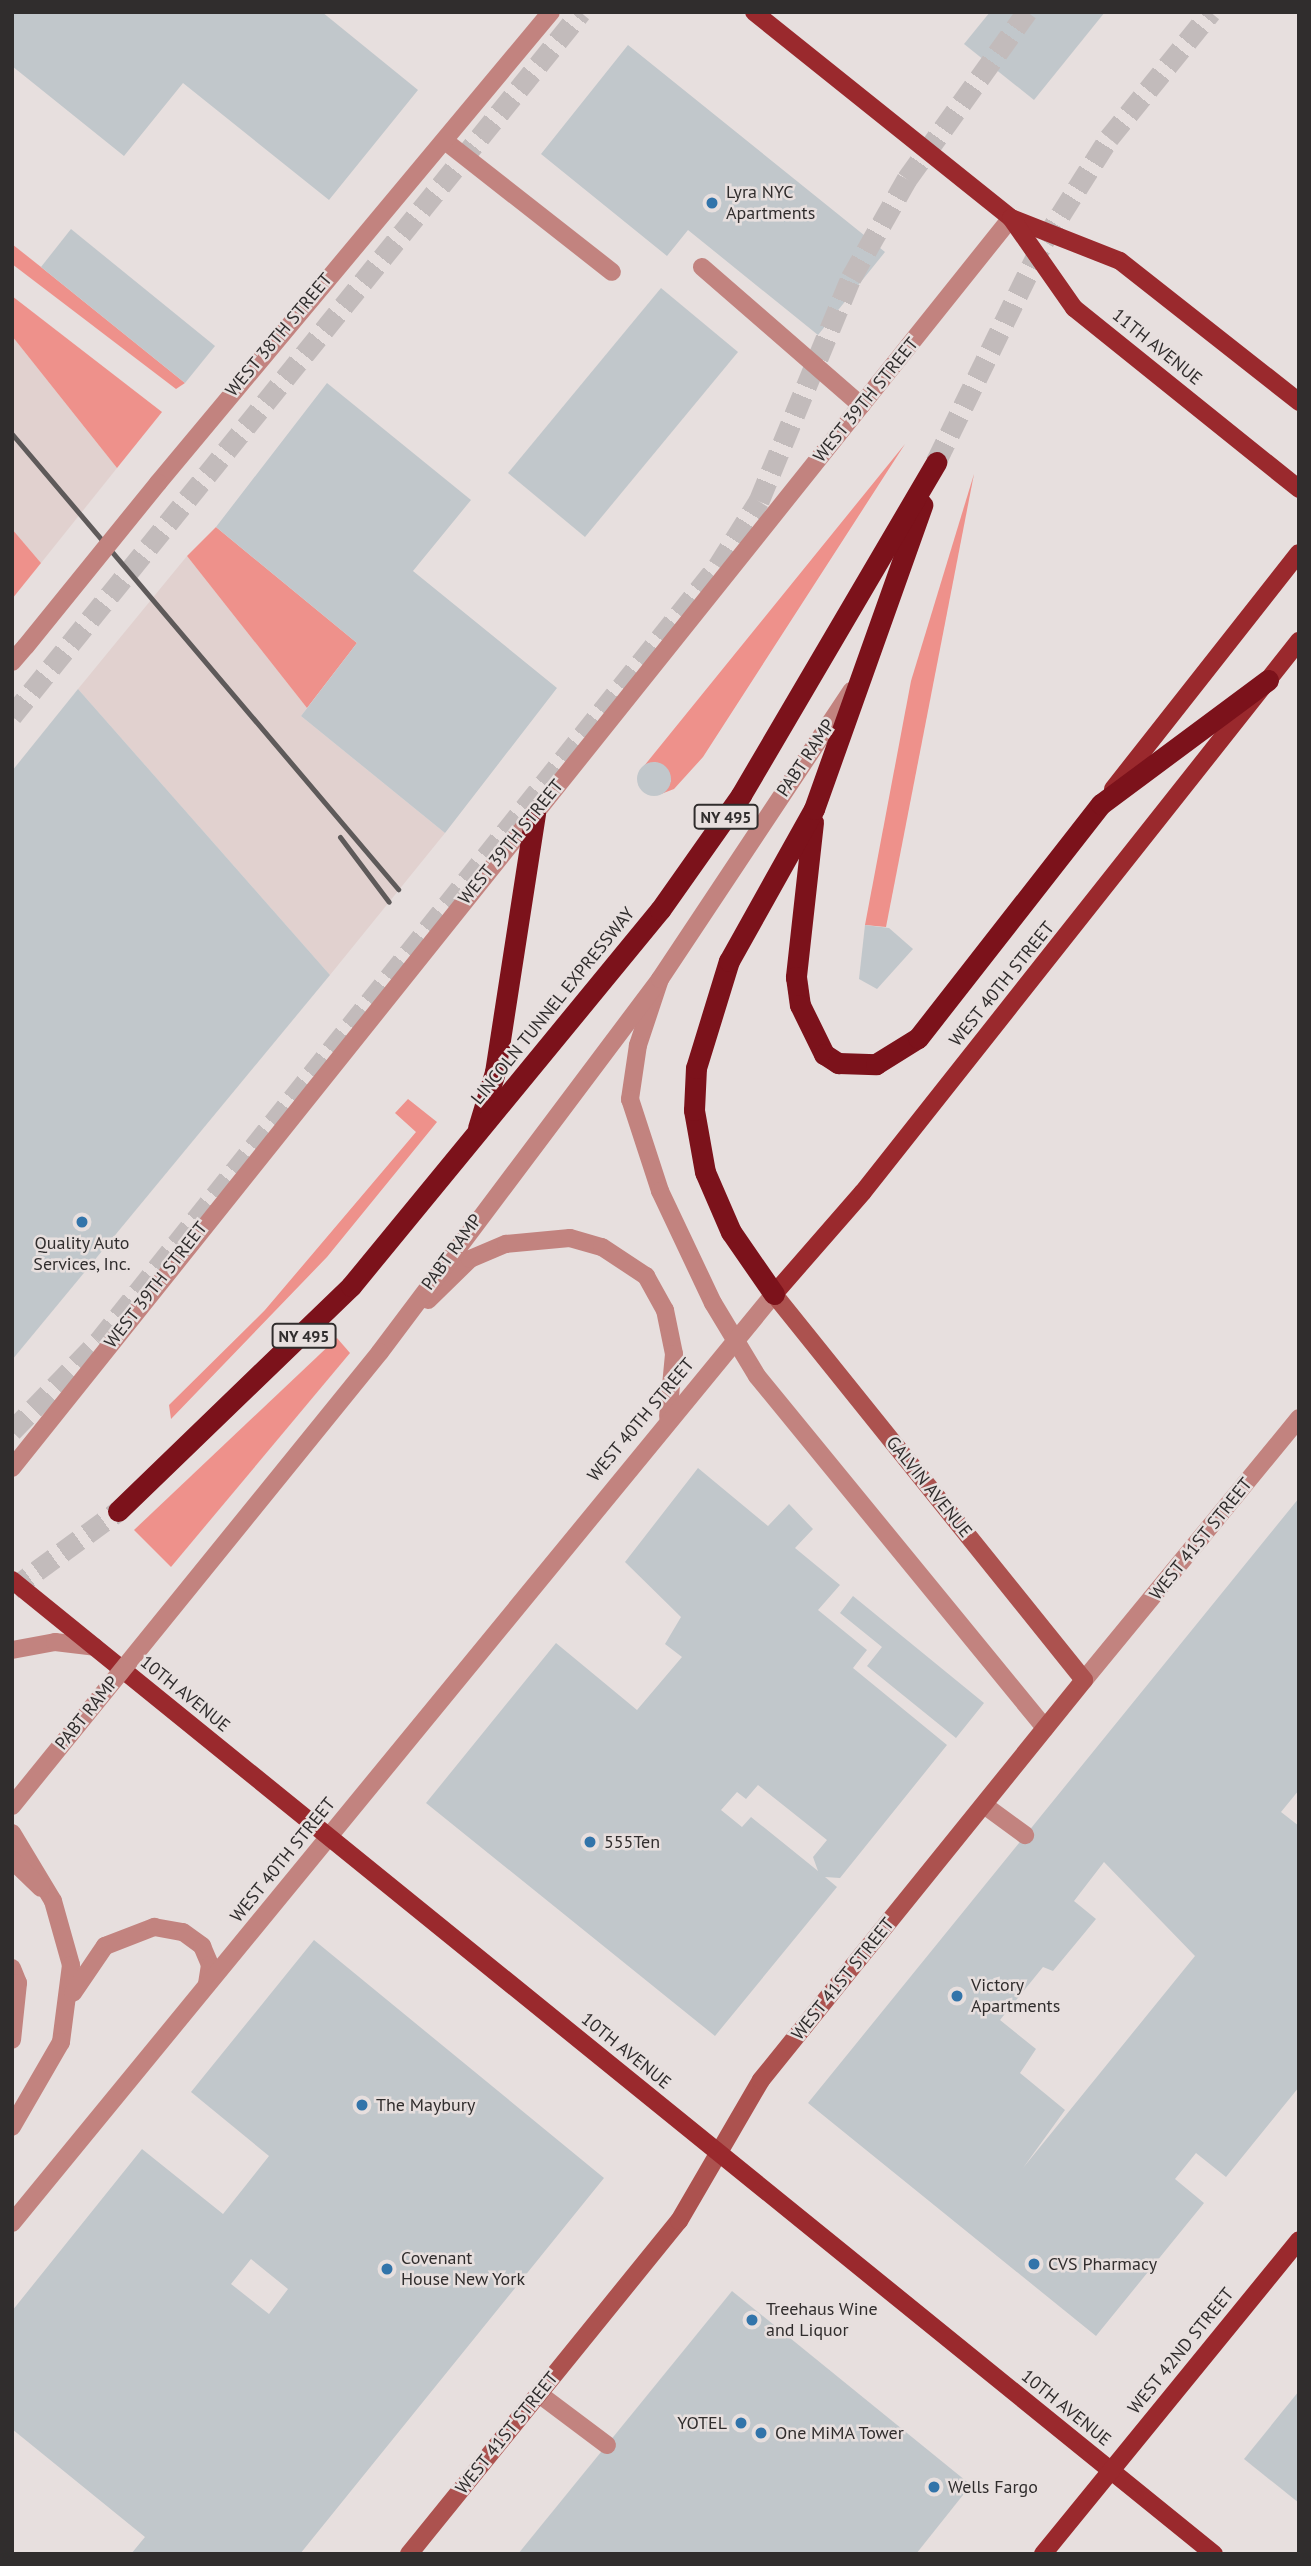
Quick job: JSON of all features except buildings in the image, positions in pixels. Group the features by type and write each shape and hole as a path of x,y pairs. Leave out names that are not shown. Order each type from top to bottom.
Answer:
{"highway":[{"name":"LINCOLN TUNNEL EXPRESSWAY","path":"118,1511 295,1345 472,1143 660,910 741,795 936,462 861,676"},
{"path":"774,1294 731,1232 705,1172 694,1110 696,1068 729,961 814,809 861,676"},
{"path":"814,809 796,977 800,1005 824,1054 856,1066 899,1054 918,1038 1101,804 1268,680"},
{"path":"472,1143 495,1072 535,813"}],"main road":[{"name":"11TH AVENUE","path":"754,12 1011,218 1074,308 1299,489"},
{"name":"11TH AVENUE","path":"1011,218 1120,261 1299,402"},
{"path":"1101,804 1299,553"},
{"name":"WEST 40TH STREET","path":"774,1294 863,1192 1299,641"},
{"name":"GALVIN AVENUE","path":"774,1294 1084,1679"},
{"name":"10TH AVENUE","path":"12,1580 1214,2554"},
{"name":"WEST 41ST STREET","path":"409,2554 679,2221 761,2080 1084,1679"},
{"name":"WEST 42ND STREET","path":"1043,2554 1299,2240"}],"street":[{"name":"WEST 38TH STREET","path":"12,663 158,483 551,12"},
{"path":"445,141 612,272"},
{"name":"WEST 39TH STREET","path":"12,1468 1011,218"},
{"path":"702,267 861,405"},
{"name":"PABT RAMP","path":"12,1807 380,1352 453,1248 660,979 861,676"},
{"path":"660,979 638,1045 630,1099 660,1191 734,1341 1045,1728"},
{"name":"PABT RAMP","path":"380,1352 470,1259 522,1240 570,1238 631,1264 657,1292 672,1334 668,1417"},
{"name":"WEST 40TH STREET","path":"12,2223 329,1837 668,1417 774,1294"},
{"name":"WEST 41ST STREET","path":"1084,1679 1299,1418"},
{"path":"12,1650 55,1642 94,1647"},
{"path":"984,1805 1025,1835"},
{"path":"12,1833 52,1901 71,1965 69,2003 61,2042 12,2127"},
{"path":"12,1860 52,1901"},
{"path":"69,2003 105,1946 154,1927 183,1932 202,1946 209,1965 206,1985"},
{"path":"12,1968 18,1983 12,2040"},
{"path":"539,2394 607,2445"}],"shaded area":[{"path":"12,244 185,383 176,389 12,264"},
{"path":"12,296 162,412 117,468 12,336"},
{"path":"12,336 117,468 41,563 12,529"},
{"path":"905,444 703,757 674,789 661,794 671,781 668,771 655,762 644,766"},
{"path":"974,474 886,927 865,925 911,681"},
{"path":"216,527 357,643 307,708 187,556"},
{"path":"12,529 41,563 12,599"},
{"path":"187,556 307,708 301,716 445,833 330,975 78,689"},
{"path":"408,1099 437,1122 327,1257 171,1419 169,1405 265,1310 416,1132 395,1113"},
{"path":"337,1338 350,1353 171,1567 134,1530"}],"tunnel":[{"path":"12,716 581,12"},
{"path":"12,1431 99,1341 718,566 759,501 851,278 907,179 1027,12"},
{"path":"936,462 1044,241 1109,138 1211,12"},
{"path":"12,1589 118,1511"}],"railway":[{"path":"12,434 398,889"},
{"path":"340,837 389,902"}],"place":[{"name":"Lyra NYC Apartments","path":"712,203"},
{"name":"Quality Auto Services, Inc.","path":"82,1222"},
{"name":"555Ten","path":"590,1842"},
{"name":"Victory Apartments","path":"957,1996"},
{"name":"The Maybury","path":"362,2105"},
{"name":"CVS Pharmacy","path":"1034,2264"},
{"name":"Covenant House New York","path":"387,2269"},
{"name":"Treehaus Wine and Liquor","path":"752,2320"},
{"name":"YOTEL","path":"741,2423"},
{"name":"One MiMA Tower","path":"761,2433"},
{"name":"Wells Fargo","path":"934,2487"}]}
